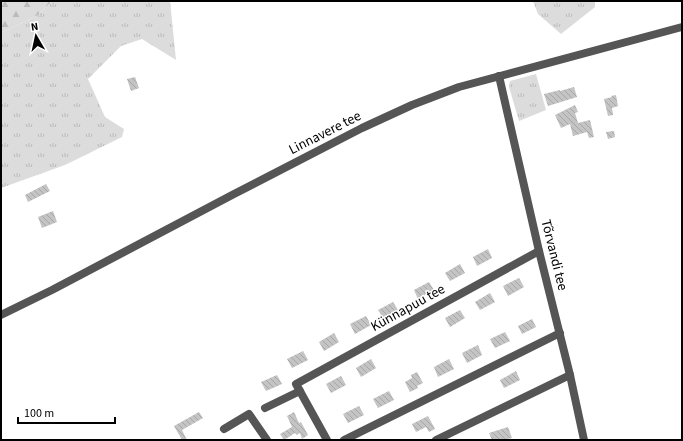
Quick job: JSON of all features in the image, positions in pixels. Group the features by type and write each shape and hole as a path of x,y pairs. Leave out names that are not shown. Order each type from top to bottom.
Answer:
{"street":[{"name":"Linnavere tee","path":"1,315 52,290 240,190 412,105 452,89 682,26"},
{"name":"Tõrvandi tee","path":"499,76 584,440"},
{"name":"Künnapuu tee","path":"300,391 296,384 539,251"},
{"path":"344,440 560,333"},
{"path":"436,440 570,375"},
{"path":"265,408 300,391 327,440"},
{"path":"224,429 249,414 267,440"}],"green space":[{"path":"1,1 52,1 38,15 1,33"},
{"path":"52,1 170,1 176,60 142,39 121,46 88,79 105,117 124,129 122,137 65,165 1,188 1,33 38,15"},
{"path":"533,1 595,1 595,7 561,34 538,14"},
{"path":"536,74 546,110 519,121 509,87 510,81"}],"building":[{"path":"135,77 139,88 131,91 127,79"},
{"path":"574,87 577,97 548,106 544,94"},
{"path":"616,95 618,106 612,108 613,115 608,116 604,99"},
{"path":"575,105 578,112 575,113 578,123 590,120 594,137 589,138 587,132 573,136 570,124 561,128 555,115"},
{"path":"614,131 615,137 608,139 606,132"},
{"path":"46,184 50,191 28,202 25,195"},
{"path":"53,211 57,222 42,228 38,217"},
{"path":"488,249 492,258 477,266 473,257"},
{"path":"460,264 465,273 450,281 445,273"},
{"path":"519,278 524,287 508,296 503,286"},
{"path":"429,282 434,290 418,299 414,290"},
{"path":"490,293 495,302 480,310 475,302"},
{"path":"393,302 398,310 383,318 378,310"},
{"path":"460,310 465,318 450,327 445,318"},
{"path":"366,316 371,325 355,334 350,324"},
{"path":"532,319 536,327 522,334 518,326"},
{"path":"505,332 510,341 495,348 490,339"},
{"path":"334,333 339,342 324,351 319,342"},
{"path":"478,345 482,355 467,363 462,353"},
{"path":"303,351 308,360 292,368 287,359"},
{"path":"371,359 376,368 361,377 356,368"},
{"path":"449,359 454,369 438,377 434,367"},
{"path":"516,371 520,380 504,388 500,380"},
{"path":"417,372 423,383 417,386 418,388 410,392 405,382 412,378 411,375"},
{"path":"277,375 282,384 266,391 261,382"},
{"path":"341,376 346,385 331,393 326,384"},
{"path":"389,391 394,400 378,408 373,399"},
{"path":"359,406 364,415 348,423 343,414"},
{"path":"199,412 203,418 182,430 187,440 182,440 174,426"},
{"path":"294,412 299,423 301,422 308,435 302,439 300,433 297,435 295,433 284,440 280,434 292,427 287,416"},
{"path":"428,416 435,429 429,432 426,427 416,432 412,424"},
{"path":"508,427 512,438 492,440 489,433"}]}
